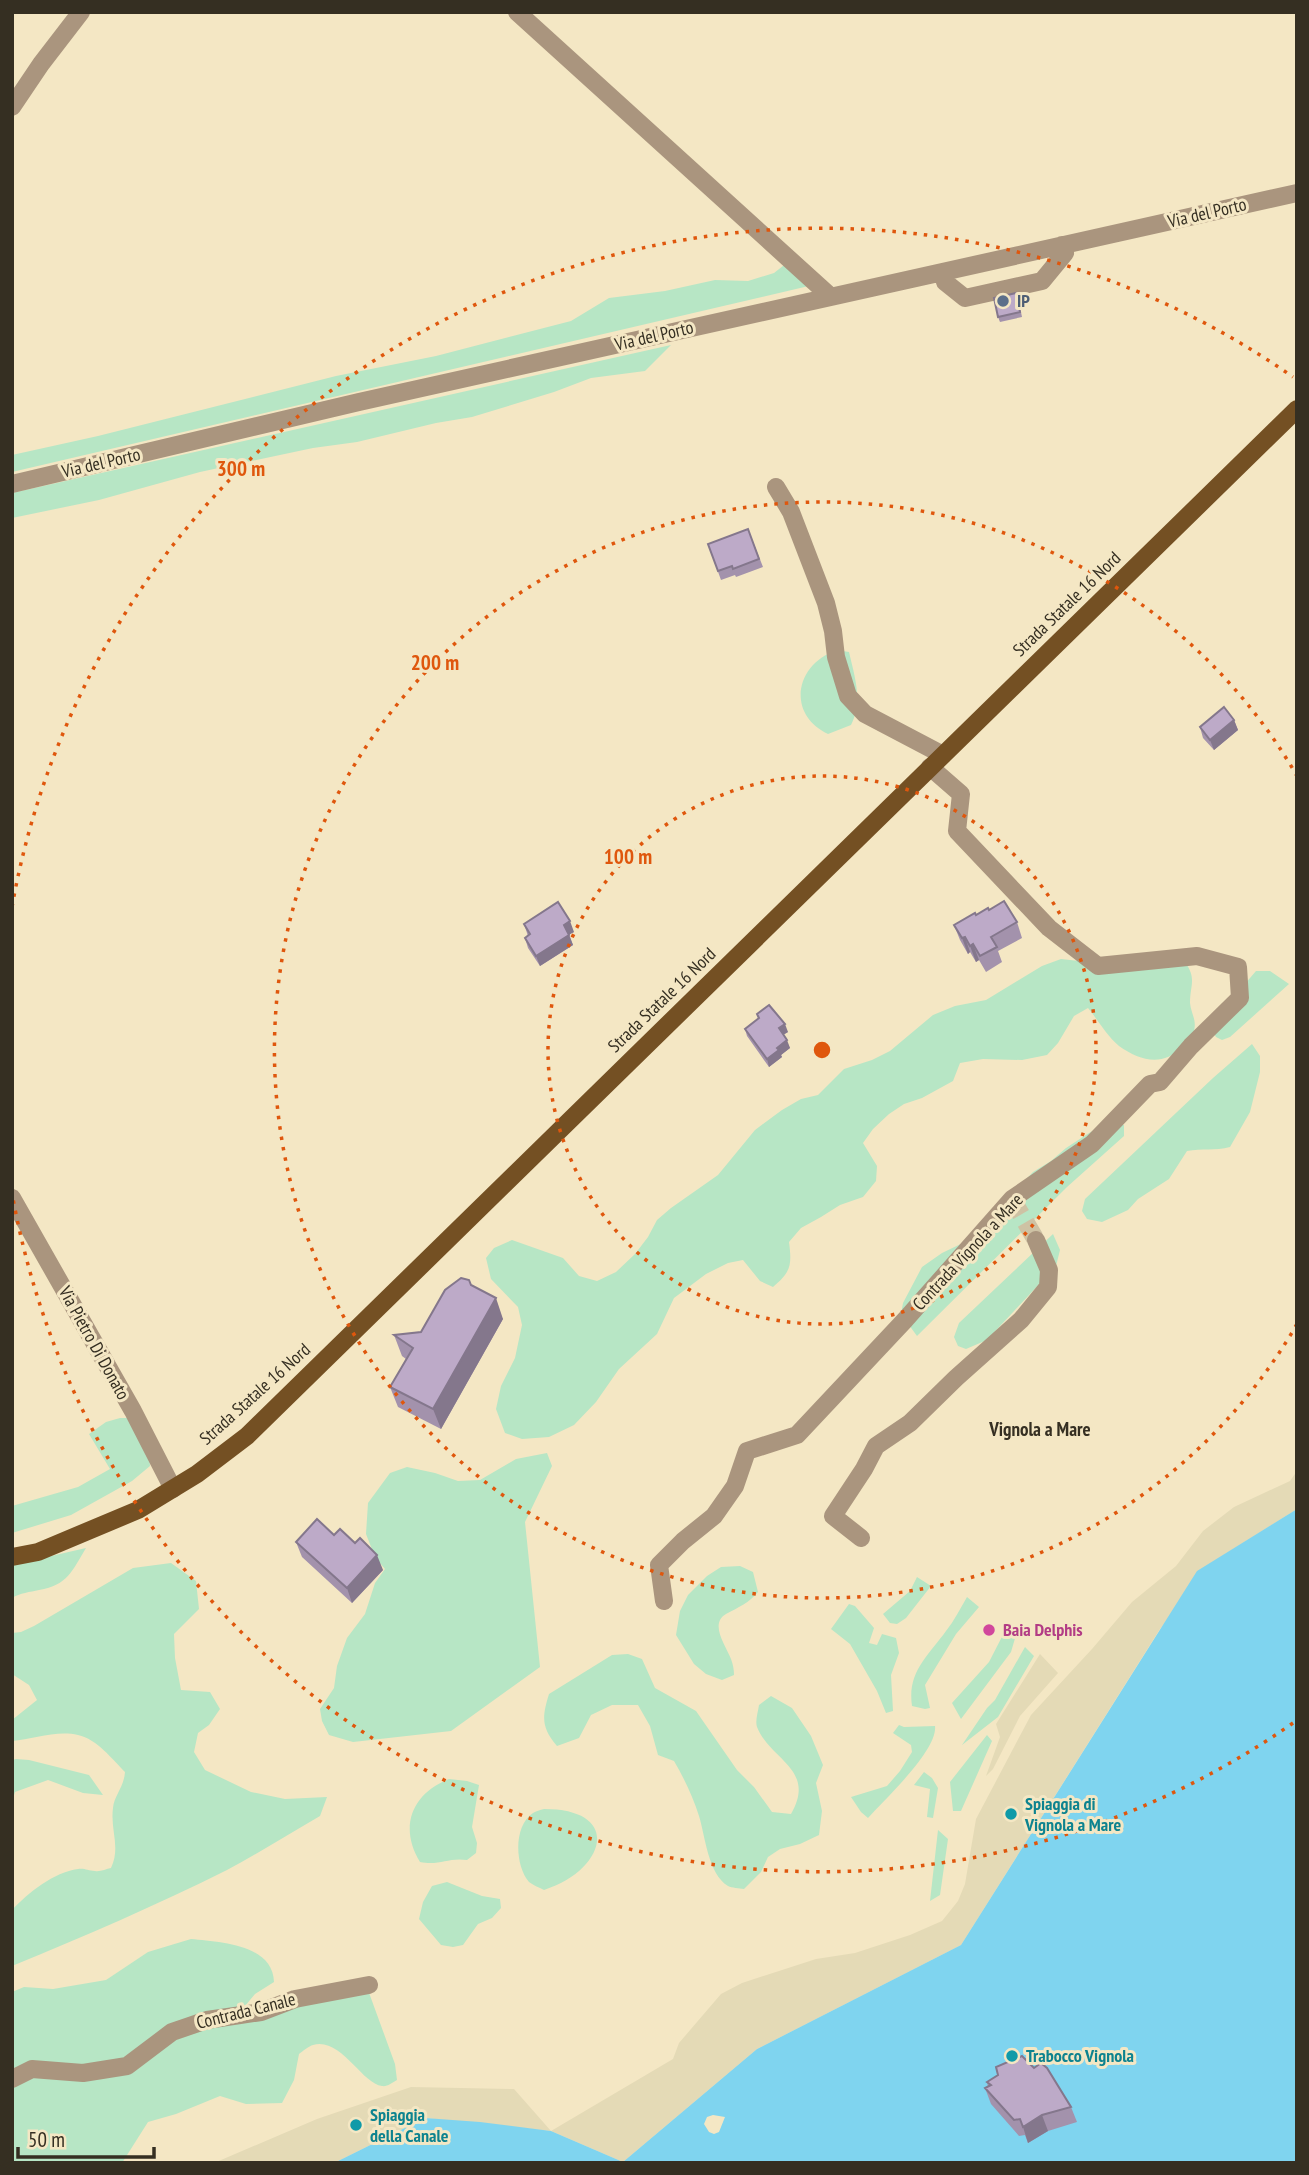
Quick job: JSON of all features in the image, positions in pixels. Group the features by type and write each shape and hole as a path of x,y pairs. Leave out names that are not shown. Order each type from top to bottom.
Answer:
{"main road":[{"name":"Strada Statale 16 Nord","path":"12,1557 38,1552 138,1510 197,1474 247,1436 1297,409"}],"street":[{"path":"12,107 81,12"},
{"path":"517,12 831,297"},
{"name":"Via del Porto","path":"12,484 359,402 1297,193"},
{"path":"943,272 945,282 965,298 1029,284 1042,281 1065,253 1062,245"},
{"path":"776,487 791,512 826,603 836,657 848,696 865,713 937,761"},
{"name":"Contrada Vignola a Mare","path":"664,1601 659,1565 683,1541 714,1517 735,1486 747,1451 797,1435 905,1320 1012,1199 1093,1144 1150,1084 1160,1082 1191,1046 1240,998 1238,967 1197,956 1098,966 1049,928 957,831 961,794 937,761"},
{"name":"Via Pietro Di Donato","path":"12,1198 133,1411 173,1489"},
{"path":"861,1538 833,1516 876,1446 910,1423 1021,1320 1048,1287 1049,1270 1036,1240"},
{"name":"Contrada Canale","path":"12,2079 32,2069 83,2073 127,2066 172,2032 207,2020 261,2012 295,1999 369,1985"}],"green space":[{"path":"788,262 813,285 12,472 12,455 336,376 436,356 571,321 609,298 665,291 715,280 748,281 774,273"},
{"path":"671,345 645,371 591,378 472,417 200,472 99,500 12,518 12,493"},
{"path":"837,650 849,652 857,689 857,707 851,725 828,734 806,714 801,702 801,690 812,666"},
{"path":"1061,959 1185,962 1192,978 1190,1003 1195,1025 1192,1036 1167,1057 1151,1060 1143,1058 1119,1046 1088,1008 1074,1016 1058,1043 1047,1055 1022,1060 983,1059 960,1063 953,1081 922,1098 904,1104 873,1129 863,1143 877,1166 876,1181 863,1197 840,1205 801,1228 789,1242 789,1268 773,1287 760,1281 743,1260 728,1263 706,1274 674,1298 657,1334 619,1369 596,1402 574,1425 549,1437 522,1439 505,1433 496,1409 501,1386 515,1358 522,1325 518,1307 491,1279 486,1258 494,1248 512,1240 563,1258 579,1276 597,1281 616,1272 635,1254 657,1220 718,1175 755,1130 782,1110 801,1099 818,1095 844,1069 890,1051 933,1015 955,1006 986,1000 1042,966"},
{"path":"1256,971 1270,971 1289,984 1230,1037 1222,1040 1216,1037 1213,1032"},
{"path":"1252,1044 1260,1056 1260,1072 1250,1112 1230,1147 1187,1151 1169,1179 1138,1199 1128,1210 1102,1222 1087,1219 1082,1211 1085,1199"},
{"path":"1104,1125 1124,1125 1124,1136 1067,1187 917,1336 901,1314 903,1303 922,1267 942,1253 967,1241 1033,1172"},
{"path":"1053,1234 1060,1250 1056,1266 987,1340 966,1349 958,1346 954,1337 959,1323"},
{"path":"131,1418 149,1454 150,1466 132,1481 71,1515 12,1533 12,1506 78,1487 110,1469 89,1434 106,1422"},
{"path":"547,1453 552,1466 525,1522 540,1667 451,1731 353,1742 329,1735 320,1709 334,1688 337,1666 347,1638 365,1614 375,1583 385,1569 375,1557 366,1534 368,1503 390,1473 407,1467 458,1481 480,1480 516,1459"},
{"path":"86,1548 63,1581 49,1588 12,1598 12,1565"},
{"path":"171,1563 196,1581 199,1609 174,1634 181,1690 210,1692 220,1709 209,1725 198,1733 194,1752 205,1770 251,1792 285,1799 327,1797 320,1816 201,1883 12,1966 12,1910 18,1903 60,1874 78,1869 97,1871 111,1868 115,1853 113,1808 125,1772 98,1745 78,1735 53,1734 12,1741 12,1720 37,1700 29,1685 12,1674 12,1633 34,1626 133,1568"},
{"path":"740,1566 753,1572 758,1592 721,1618 720,1635 732,1661 734,1673 722,1680 706,1674 694,1664 676,1635 680,1611 688,1595 707,1576 721,1567"},
{"path":"917,1577 931,1586 906,1618 897,1624 890,1623 883,1614 910,1591"},
{"path":"967,1597 979,1607 956,1634 925,1685 930,1708 912,1706 913,1683 920,1665 952,1623"},
{"path":"849,1604 855,1606 874,1628 869,1643 877,1645 882,1634 896,1638 899,1653 891,1675 893,1711 886,1713 877,1691 850,1644 831,1629"},
{"path":"1007,1627 1016,1635 1011,1652 961,1719 952,1703 989,1662"},
{"path":"1025,1647 1034,1656 998,1717 962,1745 995,1700"},
{"path":"628,1654 642,1659 655,1688 696,1711 737,1770 754,1787 772,1812 791,1814 798,1799 795,1775 763,1738 756,1722 759,1705 771,1696 792,1708 811,1736 823,1765 816,1783 822,1811 819,1835 780,1849 768,1857 761,1872 744,1889 730,1887 721,1880 712,1864 699,1816 685,1781 674,1761 658,1755 650,1726 638,1705 612,1705 591,1715 579,1738 557,1746 544,1722 549,1694 612,1655"},
{"path":"899,1725 935,1726 934,1736 920,1761 868,1818 851,1797 887,1786 900,1771 912,1752 911,1745 893,1733"},
{"path":"987,1735 992,1741 961,1811 953,1811 950,1782"},
{"path":"12,1760 89,1775 103,1795 83,1793 48,1780 15,1792 12,1802"},
{"path":"924,1772 938,1788 933,1818 927,1817 930,1789 914,1785"},
{"path":"449,1779 479,1785 472,1827 477,1843 476,1853 467,1860 420,1862 410,1837 412,1813 425,1794"},
{"path":"544,1809 569,1812 586,1819 595,1830 597,1842 592,1856 581,1869 565,1881 544,1890 529,1882 524,1875 518,1846 522,1827 527,1819 534,1812"},
{"path":"938,1830 948,1839 940,1895 930,1901"},
{"path":"447,1882 482,1896 500,1899 501,1908 492,1918 478,1924 463,1945 453,1947 441,1945 419,1919 423,1902 432,1886"},
{"path":"191,1939 243,1947 265,1960 271,1969 274,1982 255,1994 245,2006 300,2005 368,1990 395,2064 397,2080 386,2086 374,2083 333,2048 323,2044 313,2045 299,2054 294,2080 282,2103 246,2104 220,2096 148,2122 122,2163 12,2163 12,1992 24,1987 53,1989 106,1980 148,1952"}],"sand":[{"name":"Spiaggia di Vignola a Mare","path":"1297,1471 1297,1509 1209,1564 1160,1629 961,1945 757,2049 623,2162 551,2131 673,2059 679,2043 721,1994 742,1983 816,1959 855,1953 942,1921 958,1901 965,1884 976,1819 1031,1715 1132,1602 1176,1566 1203,1531 1234,1507 1290,1481"},
{"path":"1040,1654 1058,1673 1020,1716 993,1769 986,1776 1000,1737 996,1724"},
{"name":"Spiaggia della Canale","path":"411,2087 514,2089 551,2131 425,2118 334,2163 214,2163 317,2119"}],"water":[{"path":"1297,1509 1297,2163 334,2163 425,2118 551,2131 623,2162 757,2049 961,1945 1197,1571","holes":["707,2117 725,2117 719,2132 714,2134 709,2132 704,2124"]}],"building":[{"path":"1016,293 1020,312 998,317 994,298"},
{"path":"748,529 759,559 733,569 732,566 718,571 708,544"},
{"path":"1224,707 1234,720 1210,740 1200,727"},
{"path":"1004,901 1017,922 991,937 997,947 980,956 973,944 970,946 965,937 962,938 954,925"},
{"path":"558,902 570,921 564,925 569,935 536,956 525,938 530,934 524,924"},
{"path":"769,1005 785,1024 779,1028 787,1040 767,1059 745,1029 759,1018 757,1014"},
{"path":"461,1278 469,1280 471,1285 496,1298 433,1409 390,1387 413,1348 394,1335 421,1332 445,1290"},
{"path":"317,1519 334,1535 340,1529 355,1543 360,1538 377,1555 347,1588 296,1542"},
{"path":"1022,2056 1034,2068 1041,2063 1047,2068 1071,2107 1042,2115 1023,2127 1020,2119 1014,2120 985,2088 991,2085 987,2082 998,2075 996,2067"}],"tunnel":[{"path":"1012,1199 1036,1240"}],"place":[{"name":"IP","path":"1003,301"},
{"name":"Baia Delphis","path":"989,1630"},
{"name":"Spiaggia di Vignola a Mare","path":"1011,1814"},
{"name":"Trabocco Vignola","path":"1012,2056"},
{"name":"Spiaggia della Canale","path":"356,2125"}],"district":[{"name":"Vignola a Mare","path":"1040,1429"}]}
